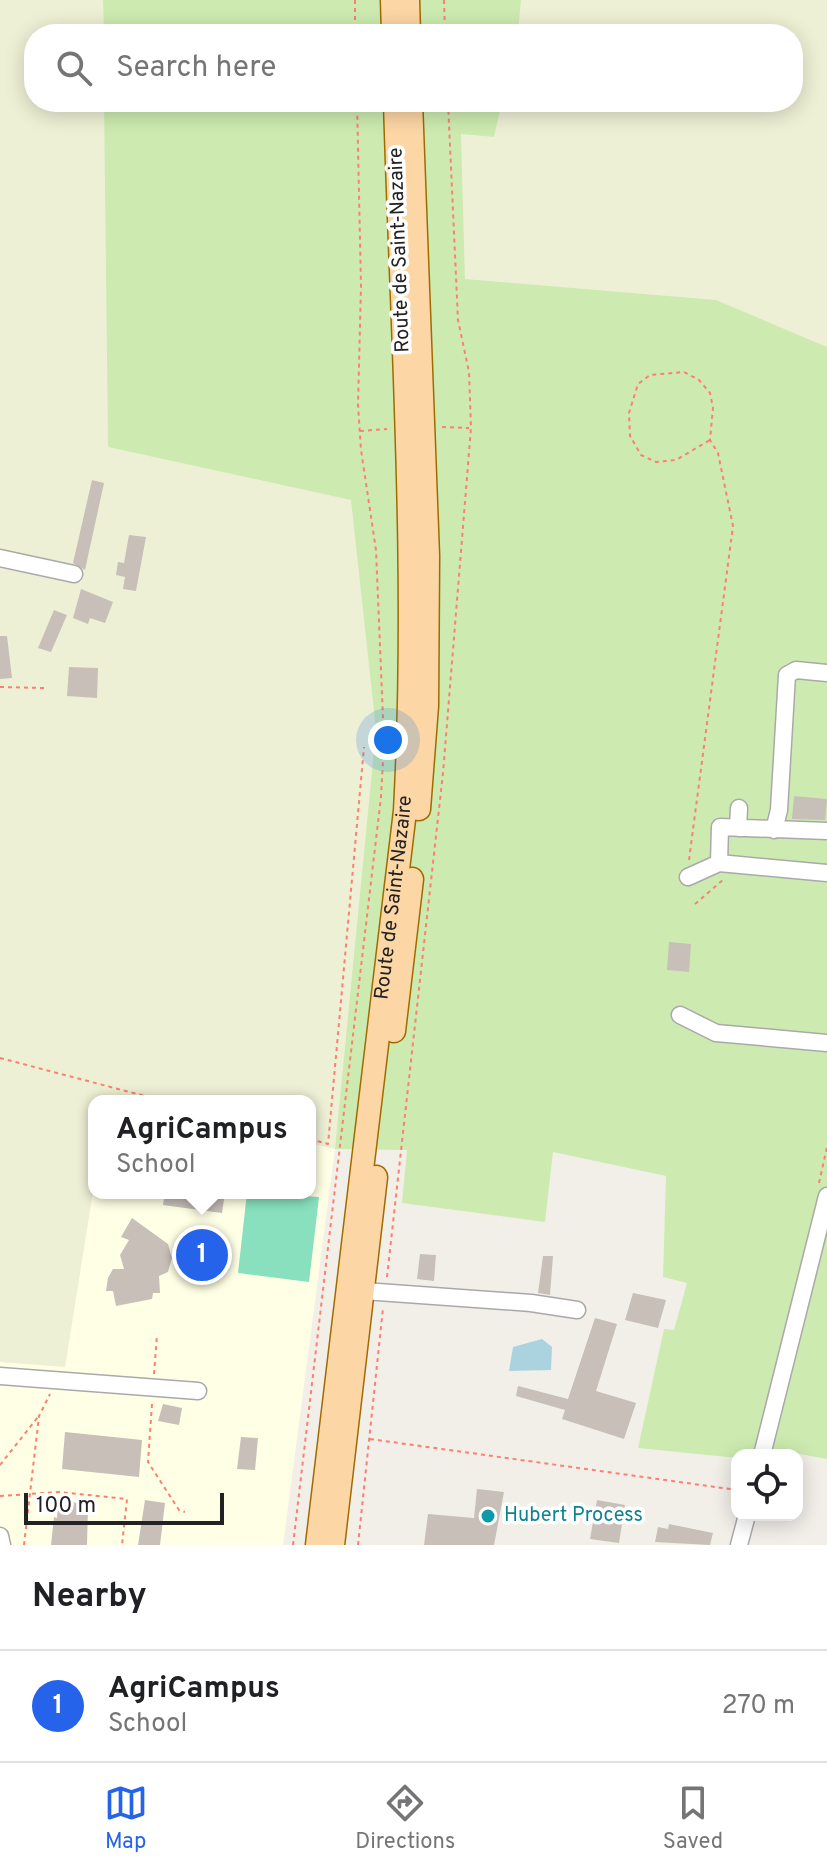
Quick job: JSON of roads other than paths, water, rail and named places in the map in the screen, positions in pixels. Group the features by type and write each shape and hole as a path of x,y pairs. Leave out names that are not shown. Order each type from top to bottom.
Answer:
{"main road":[{"path":"392,0 393,24"},
{"path":"408,0 409,24"},
{"name":"Route de Saint-Nazaire","path":"317,1545 405,811 411,703 411,574 395,112"},
{"name":"Route de Saint-Nazaire","path":"333,1545 405,942 427,706 428,556 411,112"}],"street":[{"path":"0,558 74,574"},
{"path":"774,830 779,810 787,675 796,670 827,673"},
{"path":"738,828 739,808"},
{"path":"724,869 720,827 827,831"},
{"path":"688,877 724,869 827,873"},
{"path":"680,1015 716,1033 827,1043"},
{"path":"764,1449 827,1196"},
{"path":"364,1291 531,1303 577,1310"},
{"path":"0,1376 198,1391"},
{"path":"739,1545 745,1521"},
{"path":"0,1536 2,1545"}],"water":[{"path":"542,1339 552,1347 551,1370 509,1371 513,1347"}],"place":[{"name":"AgriCampus","path":"202,1255"},
{"name":"Hubert Process","path":"488,1516"}]}
